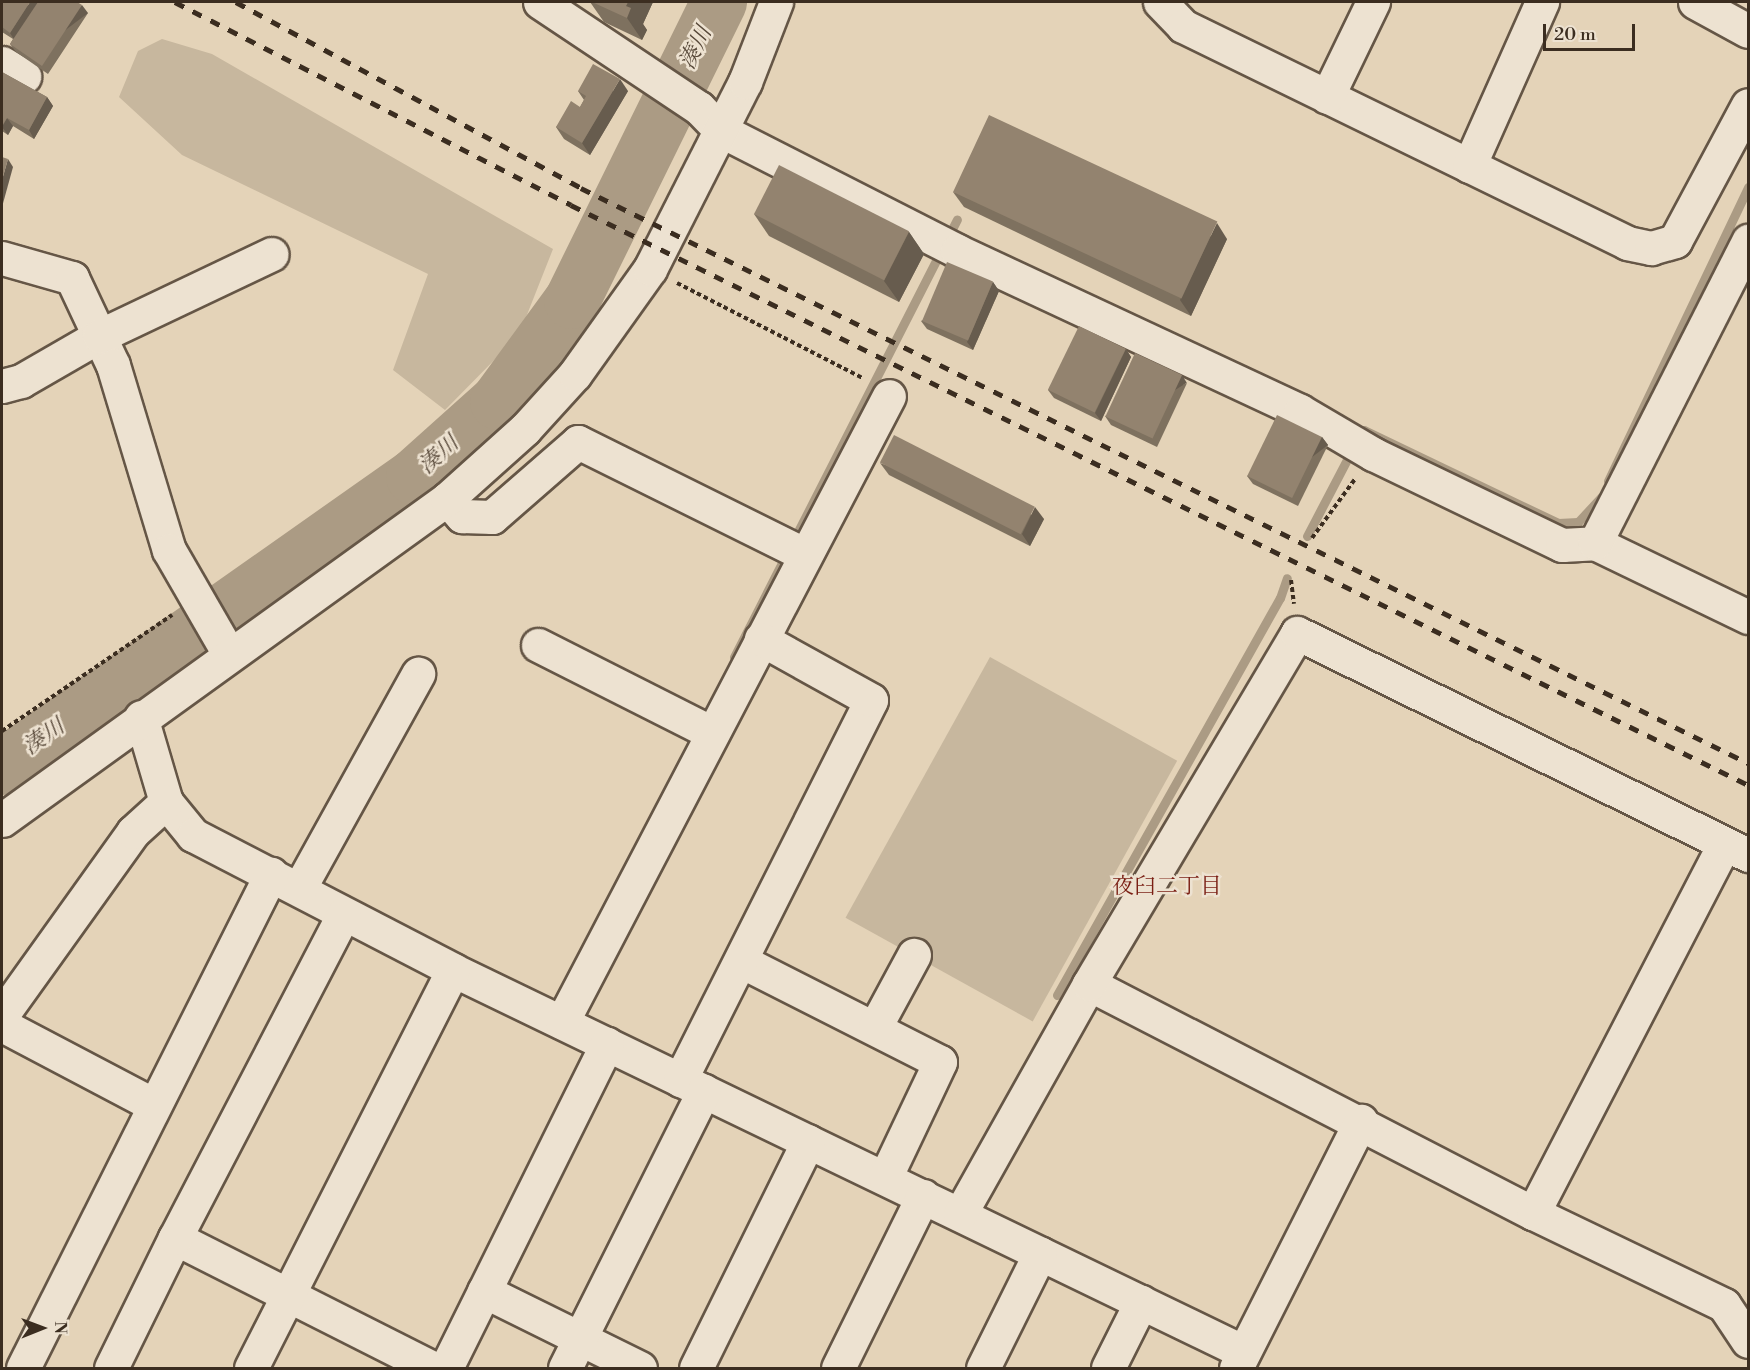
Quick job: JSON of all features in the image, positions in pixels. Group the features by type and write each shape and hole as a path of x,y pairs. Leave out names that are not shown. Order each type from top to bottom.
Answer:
{"street":[{"path":"540,2 710,119 957,251 1300,411 1373,454 1562,545 1595,543 1749,617"},
{"path":"2,820 141,717 447,499 525,429 575,374 650,269 710,119 745,82 777,2"},
{"path":"1160,2 1183,26 1627,243 1651,248 1674,241 1680,234 1749,105"},
{"path":"1327,97 1373,2"},
{"path":"1469,166 1542,2"},
{"path":"1695,2 1749,31"},
{"path":"1595,543 1684,374 1749,241"},
{"path":"2,386 21,381 99,336 272,254"},
{"path":"2,258 72,278 112,365 169,550 195,599 230,654"},
{"path":"562,1022 889,396"},
{"path":"447,499 462,516 492,517 578,442 804,555"},
{"path":"960,1214 1089,984 1297,633 1736,849 1533,1213"},
{"path":"572,1354 692,1086 741,961 871,699 761,639"},
{"path":"538,645 712,733"},
{"path":"23,1368 154,1105 286,881 418,674"},
{"path":"141,717 166,802 193,835 286,881 344,914 453,970 1141,1302 1240,1360 1361,1122"},
{"path":"2,1015 133,832 166,802"},
{"path":"111,1368 175,1238 344,914"},
{"path":"875,1027 914,955"},
{"path":"741,961 940,1062 885,1178"},
{"path":"250,1368 453,970"},
{"path":"1089,984 1361,1122 1533,1213 1724,1305 1749,1341"},
{"path":"2,1025 154,1105"},
{"path":"446,1368 607,1044"},
{"path":"696,1368 808,1141"},
{"path":"838,1368 923,1196"},
{"path":"175,1238 432,1368"},
{"path":"983,1368 1040,1253"},
{"path":"484,1291 572,1354 640,1368"},
{"path":"1108,1368 1141,1302"}],"path":[{"path":"650,269 876,385 889,396"},
{"path":"1312,538 1373,454"},
{"path":"2,732 195,599"}],"shaded area":[{"path":"162,39 212,54 553,249 519,335 445,410 393,370 428,274 182,155 119,97 138,51"},
{"path":"990,657 1177,761 1033,1021 846,918"}],"building":[{"path":"2,2 30,2 10,33 2,27"},
{"path":"38,2 77,2 82,5 42,66 10,44"},
{"path":"592,2 628,2 626,6 631,8 627,18"},
{"path":"593,64 620,79 582,143 556,127 571,101 580,107 586,96 578,91"},
{"path":"2,72 47,97 29,130 7,118 2,126"},
{"path":"989,115 1217,221 1181,299 953,192"},
{"path":"2,157 8,159 2,180"},
{"path":"779,165 909,231 884,280 754,214"},
{"path":"947,262 993,282 968,340 922,321"},
{"path":"1079,326 1126,349 1095,413 1048,390"},
{"path":"1135,353 1182,375 1153,438 1105,416"},
{"path":"1277,415 1322,437 1292,498 1247,476"},
{"path":"894,435 1035,507 1021,534 880,463"}],"waterway":[{"name":"湊川","path":"2,767 414,477 498,402 572,301 719,2"},
{"path":"1608,481 1748,187"},
{"path":"734,657 957,220"},
{"path":"1360,436 1364,430 1558,523 1578,522 1601,497"},
{"path":"1307,536 1353,448"},
{"path":"1057,995 1280,598 1287,578"}],"railway":[{"path":"175,2 571,205 1748,785"},
{"path":"236,2 581,188 1748,763"}],"district":[{"name":"夜臼二丁目","path":"1167,887"}]}
